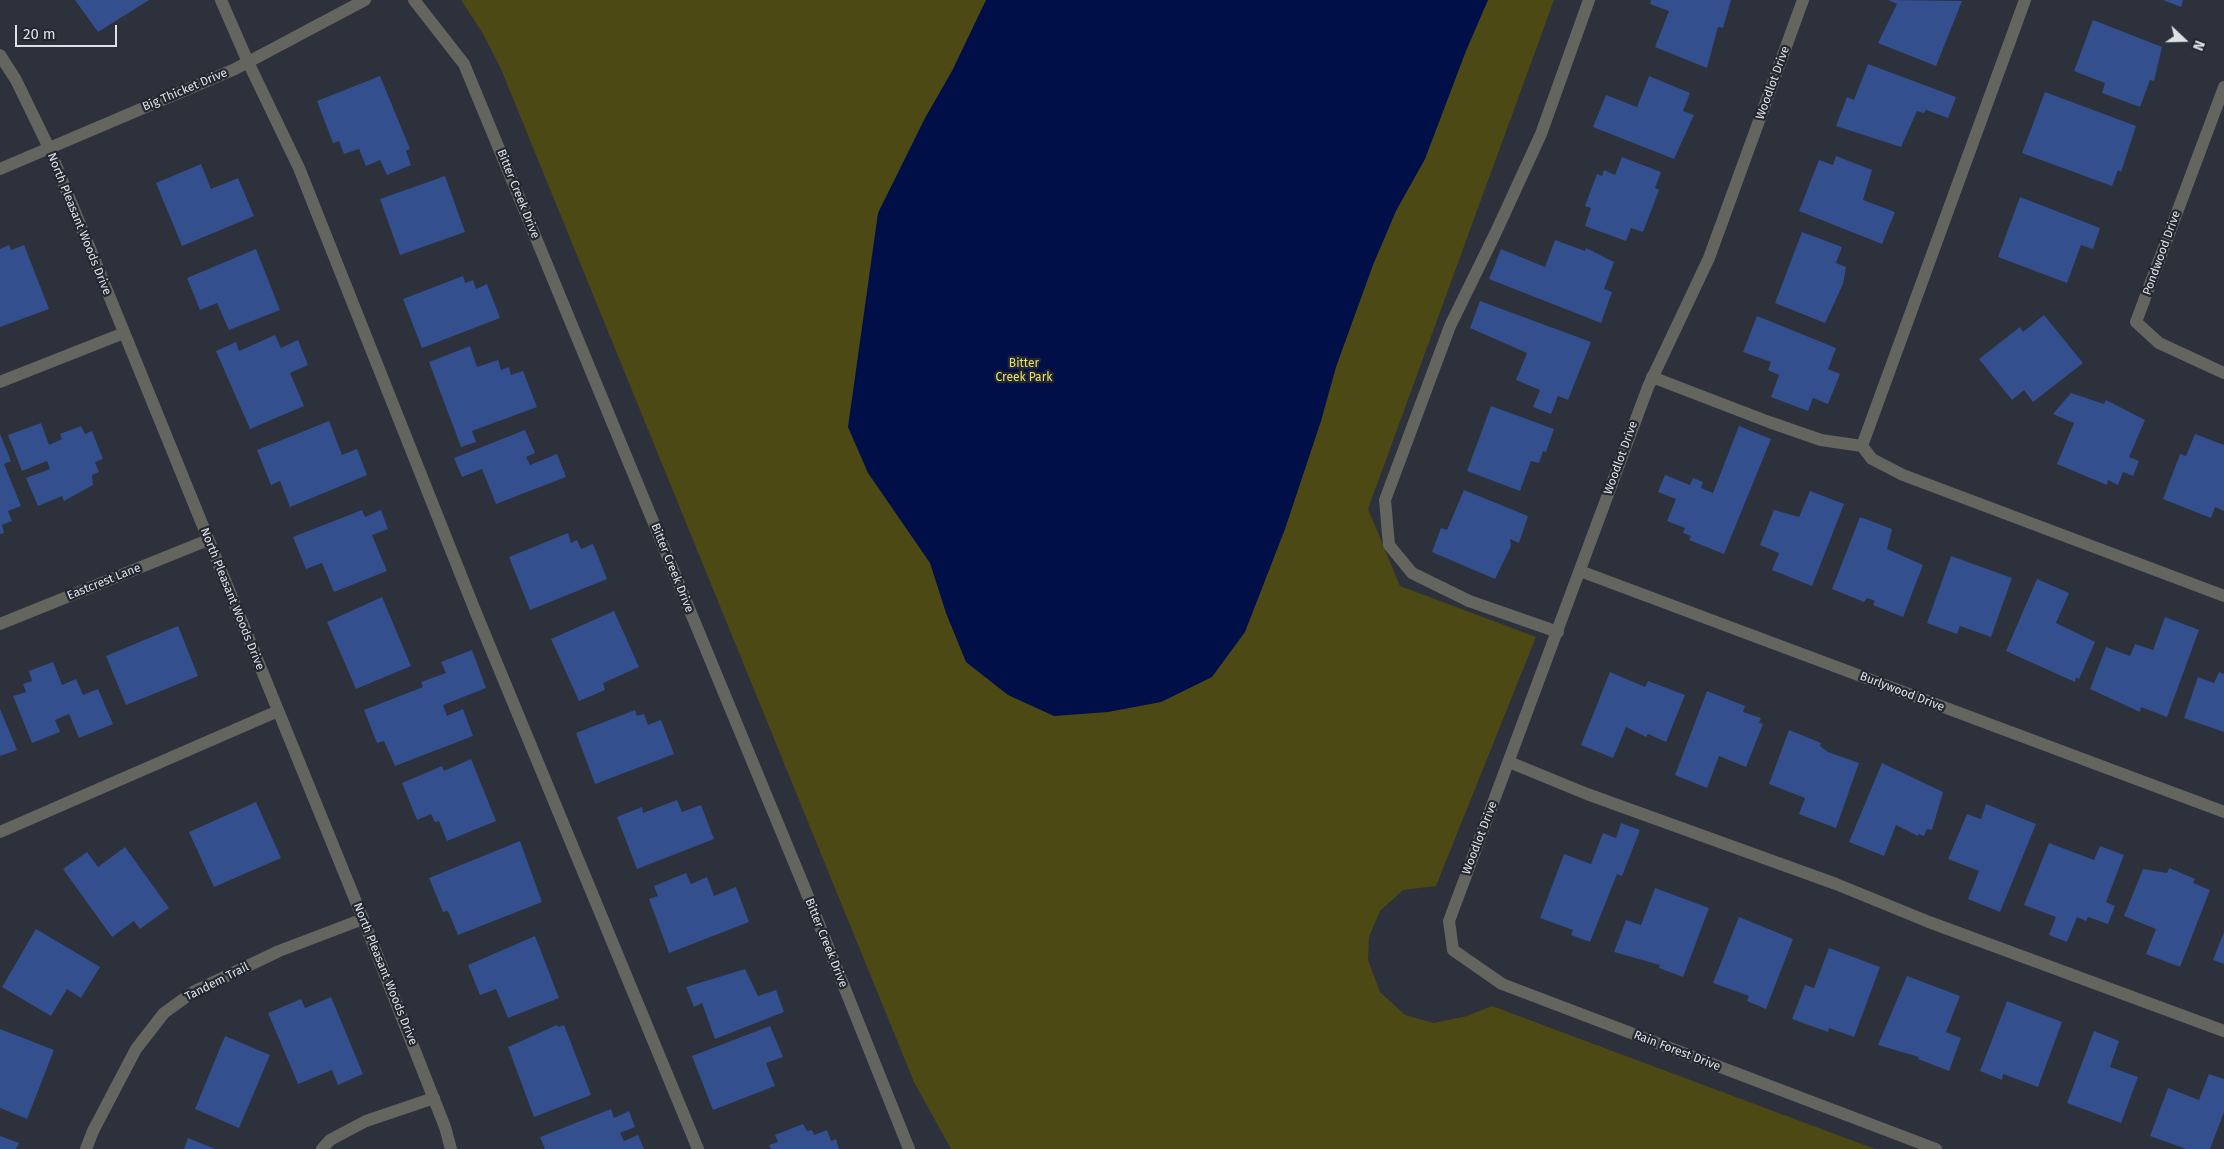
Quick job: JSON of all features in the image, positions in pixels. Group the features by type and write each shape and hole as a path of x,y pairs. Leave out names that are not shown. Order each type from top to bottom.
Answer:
{"street":[{"path":"221,0 248,62 300,168 476,614 698,1149"},
{"name":"Big Thicket Drive","path":"0,169 248,62 365,0"},
{"name":"Bitter Creek Drive","path":"414,0 464,64 805,889 908,1149"},
{"path":"1558,632 1469,601 1412,573 1389,545 1385,500 1450,326 1541,134 1589,0"},
{"name":"Woodlot Drive","path":"1449,921 1652,377 1710,258 1803,0"},
{"path":"1862,446 2025,0"},
{"name":"North Pleasant Woods Drive","path":"0,55 16,80 48,148 363,919 434,1098 452,1149"},
{"name":"Pondwood Drive","path":"2224,87 2136,322 2159,343 2224,373"},
{"path":"0,382 124,333"},
{"path":"1652,377 1813,437 1862,446 1872,458 1903,475 2224,596"},
{"name":"Eastcrest Lane","path":"0,624 208,540"},
{"name":"Burlywood Drive","path":"1580,571 2224,812"},
{"path":"0,832 278,711"},
{"path":"1508,762 1587,794 1836,884 1929,922 2224,1031"},
{"name":"Tandem Trail","path":"86,1149 93,1131 136,1049 164,1013 202,988 279,951 363,919"},
{"name":"Rain Forest Drive","path":"1449,921 1453,950 1502,984 1936,1149"},
{"path":"322,1149 330,1140 366,1121 434,1098"}],"green space":[{"name":"Bitter Creek Park","path":"461,0 1554,0 1368,509 1400,586 1536,637 1436,886 1403,890 1380,911 1369,937 1368,960 1380,992 1405,1015 1434,1023 1467,1016 1492,1006 1875,1149 951,1149 914,1082 501,69 482,32"}],"shaded area":[{"path":"986,0 1488,0 1466,51 1425,159 1396,211 1373,265 1336,367 1321,421 1285,529 1245,632 1212,677 1161,702 1108,712 1054,716 1008,695 966,662 946,613 930,563 868,473 848,427 878,213 925,118 952,71"}],"building":[{"path":"75,0 149,0 98,32"},
{"path":"1651,0 1731,0 1723,28 1718,27 1707,68 1655,47 1669,11 1650,4"},
{"path":"1888,0 1962,1 1936,66 1878,43 1897,4"},
{"path":"2163,0 2183,0 2181,7"},
{"path":"2093,20 2162,47 2154,81 2150,80 2140,107 2102,93 2105,83 2074,71"},
{"path":"1868,64 1956,97 1948,118 1926,110 1924,113 1917,111 1901,147 1836,126 1847,97 1854,100"},
{"path":"380,76 410,149 406,151 411,165 387,175 380,160 366,166 359,149 344,154 339,141 333,143 317,101"},
{"path":"1649,76 1690,93 1683,111 1694,115 1674,159 1593,127 1606,95 1637,107"},
{"path":"2045,92 2136,126 2121,172 2118,170 2112,186 2022,153"},
{"path":"1836,156 1872,170 1863,200 1895,212 1882,244 1799,211 1819,160 1833,165"},
{"path":"1622,157 1661,172 1655,188 1659,190 1643,232 1631,228 1626,241 1585,226 1591,208 1585,206 1597,174 1602,176 1604,170 1615,175"},
{"path":"201,164 211,189 238,178 254,216 182,246 156,183"},
{"path":"445,176 465,232 400,255 380,199"},
{"path":"2020,197 2100,228 2093,249 2081,245 2067,283 1998,257"},
{"path":"1802,232 1842,247 1836,263 1846,267 1843,284 1825,323 1775,303"},
{"path":"1555,240 1585,251 1586,248 1614,262 1604,289 1612,292 1601,323 1489,279 1501,249 1545,267"},
{"path":"9,245 11,250 24,245 49,309 0,327 0,249"},
{"path":"256,249 280,310 229,330 217,303 200,310 187,278"},
{"path":"463,276 465,283 473,280 476,289 487,284 500,318 422,348 403,299"},
{"path":"1480,301 1591,342 1568,400 1558,396 1551,414 1533,407 1540,390 1516,380 1527,353 1470,328"},
{"path":"2044,315 2083,363 2033,402 2024,390 2012,400 1979,359 2020,327 2023,332"},
{"path":"1757,316 1836,348 1828,369 1840,374 1828,404 1813,398 1808,411 1771,397 1779,375 1768,370 1771,362 1743,352"},
{"path":"275,335 281,348 298,340 308,365 290,373 304,406 250,429 216,351 236,342 239,351"},
{"path":"470,346 477,367 498,360 501,370 509,367 511,375 523,371 537,407 472,431 476,442 461,447 429,362"},
{"path":"2071,393 2104,404 2106,400 2145,420 2129,457 2139,461 2133,476 2123,472 2118,485 2108,480 2107,485 2057,464 2074,423 2053,414"},
{"path":"1491,406 1554,429 1546,452 1543,451 1539,463 1531,461 1520,491 1467,471"},
{"path":"329,421 342,455 357,449 367,475 290,507 280,481 271,485 257,450"},
{"path":"41,423 49,445 62,439 60,434 81,426 85,434 92,431 103,459 95,462 99,472 92,475 93,485 64,501 62,496 38,506 26,478 50,469 47,461 22,471 8,435"},
{"path":"1739,426 1771,439 1724,554 1689,540 1691,536 1683,533 1685,528 1667,521 1676,499 1658,492 1665,475 1690,485 1693,478 1703,482 1701,488 1713,493"},
{"path":"525,430 535,453 526,457 530,465 557,454 566,477 496,504 482,469 462,477 454,458"},
{"path":"0,434 11,461 4,464 21,506 8,511 12,521 2,525 4,533 0,534"},
{"path":"2195,434 2224,445 2224,511 2215,507 2211,518 2163,499 2180,454 2186,456"},
{"path":"1464,490 1528,516 1519,543 1510,539 1511,546 1495,579 1432,552 1441,528 1447,530"},
{"path":"1810,491 1844,504 1812,586 1772,570 1779,553 1760,545 1774,510 1799,517"},
{"path":"362,510 365,517 381,510 388,529 372,535 387,571 334,592 322,563 306,569 293,537"},
{"path":"1860,517 1892,529 1887,549 1923,565 1903,617 1873,605 1875,601 1867,598 1864,602 1832,589"},
{"path":"568,533 571,543 577,540 581,549 593,544 607,579 530,610 509,557"},
{"path":"1951,556 2012,578 1991,637 1960,626 1957,634 1927,623"},
{"path":"2037,579 2069,593 2056,623 2095,642 2079,679 2076,677 2075,682 2006,651"},
{"path":"382,597 411,666 356,689 327,622"},
{"path":"614,611 639,667 603,683 605,690 579,701 551,639"},
{"path":"2165,617 2199,630 2167,717 2141,707 2140,712 2090,689 2106,647 2130,656 2135,644 2153,650"},
{"path":"178,626 198,676 126,705 106,656"},
{"path":"472,650 486,688 443,705 447,716 463,709 473,736 395,766 384,741 377,743 364,710 423,687 421,682 446,673 441,662"},
{"path":"53,662 62,685 76,679 83,695 98,689 113,724 79,738 69,714 55,720 60,732 32,743 13,696 26,692 23,684 32,681 29,671"},
{"path":"1610,672 1645,687 1648,681 1685,695 1666,742 1648,734 1646,737 1626,727 1613,758 1581,745"},
{"path":"2219,672 2224,674 2224,732 2184,718 2198,677 2214,683"},
{"path":"1707,691 1745,706 1743,712 1761,718 1759,723 1763,724 1746,767 1719,756 1707,788 1675,775"},
{"path":"0,709 17,750 0,756"},
{"path":"635,710 637,716 644,714 648,725 661,720 674,754 595,784 576,733"},
{"path":"1789,730 1821,743 1820,746 1828,752 1859,763 1836,828 1799,814 1805,798 1769,784"},
{"path":"471,759 496,821 447,841 439,821 435,822 431,814 417,820 402,783 442,766 444,771"},
{"path":"1882,763 1943,792 1932,830 1927,829 1924,836 1919,834 1918,836 1896,825 1884,856 1849,842"},
{"path":"677,800 682,812 701,805 714,839 637,869 617,817 642,807 643,813"},
{"path":"256,802 281,858 214,887 189,832"},
{"path":"1986,804 2036,824 2000,912 1968,899 1979,871 1948,859 1967,814 1981,819"},
{"path":"1621,823 1640,830 1622,876 1617,874 1590,942 1571,935 1573,930 1540,918 1564,854 1591,864 1603,833 1616,838"},
{"path":"520,841 542,902 458,935 448,911 443,912 429,878"},
{"path":"2049,843 2094,860 2100,846 2124,855 2106,902 2115,906 2108,924 2088,917 2086,921 2077,917 2067,942 2049,935 2056,917 2024,905"},
{"path":"125,847 169,908 140,929 134,921 112,937 63,869 87,852 98,867"},
{"path":"2169,868 2195,879 2193,883 2210,890 2180,967 2146,954 2156,929 2124,916 2143,869 2167,873"},
{"path":"686,873 691,884 707,877 714,896 736,887 749,922 669,953 649,899 658,896 654,886"},
{"path":"1655,888 1709,908 1683,977 1659,968 1660,965 1614,952 1626,920 1641,925"},
{"path":"1739,917 1793,939 1766,1009 1747,1001 1749,996 1713,983"},
{"path":"36,929 100,967 81,998 67,989 51,1016 2,987"},
{"path":"2224,932 2224,964 2213,960"},
{"path":"535,936 559,998 508,1018 496,989 480,995 468,965"},
{"path":"1829,948 1880,967 1854,1037 1829,1028 1828,1032 1792,1019 1805,985 1814,988"},
{"path":"745,969 758,996 776,990 784,1012 715,1039 702,1003 694,1007 686,987"},
{"path":"1907,976 1960,996 1946,1032 1961,1038 1949,1071 1918,1059 1919,1057 1878,1045"},
{"path":"331,997 363,1074 338,1085 332,1070 298,1084 268,1013 301,999 305,1008"},
{"path":"2007,1001 2062,1022 2038,1087 2003,1074 2002,1080 1980,1071"},
{"path":"557,1025 558,1027 564,1025 591,1095 534,1117 508,1047"},
{"path":"770,1026 783,1057 766,1063 775,1086 713,1110 692,1056"},
{"path":"0,1029 54,1050 27,1119 0,1108"},
{"path":"2094,1031 2119,1041 2110,1067 2138,1077 2121,1123 2067,1103"},
{"path":"225,1036 270,1055 239,1128 195,1109"},
{"path":"2209,1074 2224,1079 2224,1112 2210,1149 2186,1149 2150,1136 2168,1088 2199,1100"},
{"path":"611,1109 614,1118 629,1111 635,1127 620,1133 624,1141 638,1135 644,1149 545,1149 540,1137"},
{"path":"803,1124 807,1131 812,1130 814,1135 827,1130 831,1141 836,1139 839,1149 771,1149 769,1145 778,1142 775,1135"},
{"path":"0,1136 19,1143 16,1149 0,1149"},
{"path":"188,1138 215,1149 184,1149"}]}
